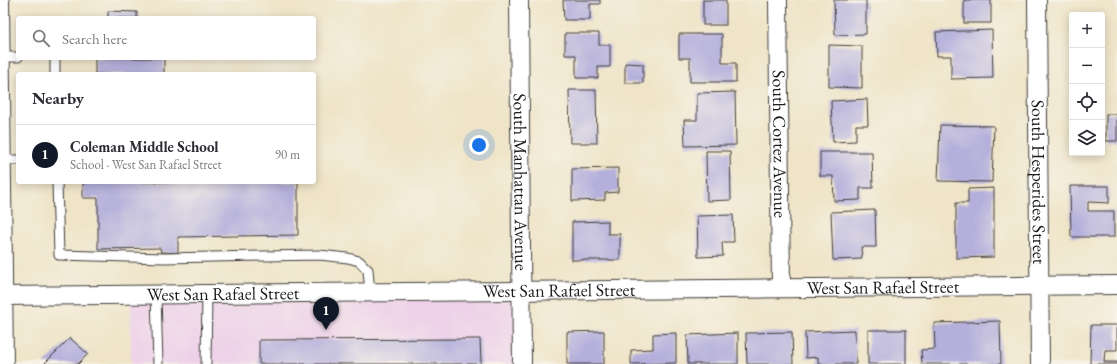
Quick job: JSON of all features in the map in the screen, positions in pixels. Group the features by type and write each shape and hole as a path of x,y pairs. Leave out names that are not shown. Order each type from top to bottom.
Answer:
{"street":[{"path":"0,0 9,57 1,92 10,160 2,296 4,364"},
{"name":"South Manhattan Avenue","path":"519,0 522,364"},
{"name":"South Cortez Avenue","path":"778,0 781,288"},
{"name":"South Hesperides Street","path":"1037,0 1040,364"},
{"name":"West San Rafael Street","path":"2,296 1117,285"}],"lane":[{"path":"55,60 56,72"},
{"path":"57,184 59,255 164,258 319,256 348,258 359,261 368,270 370,293"},
{"path":"206,364 207,294"},
{"path":"156,295 158,364"}],"shaded area":[{"path":"521,292 522,364 131,364 131,295"}],"building":[{"path":"563,0 600,0 600,4 590,4 590,20 564,20"},
{"path":"703,0 726,0 726,25 703,25"},
{"path":"834,0 866,0 866,34 835,35"},
{"path":"964,0 991,0 991,23 964,23"},
{"path":"108,11 137,12 137,16 108,16"},
{"path":"992,30 993,78 951,79 951,56 937,56 936,32"},
{"path":"565,33 599,33 599,45 610,45 610,67 598,67 598,78 576,78 576,55 565,55"},
{"path":"679,34 722,34 722,63 736,63 736,82 690,82 690,58 679,58"},
{"path":"829,45 862,46 862,88 829,87"},
{"path":"95,60 164,60 164,72 95,72"},
{"path":"625,63 643,64 643,83 625,83"},
{"path":"569,90 596,90 597,143 570,143"},
{"path":"735,92 736,145 685,146 684,120 697,120 697,93"},
{"path":"867,99 868,125 856,125 856,141 833,142 831,101"},
{"path":"1106,114 1117,114 1117,141 1106,141"},
{"path":"940,125 994,126 992,182 938,181"},
{"path":"706,151 730,151 731,200 707,201"},
{"path":"820,152 872,152 873,188 860,188 860,200 834,201 833,176 820,176"},
{"path":"618,168 618,192 605,193 605,200 572,201 572,169"},
{"path":"83,184 298,184 298,235 178,237 178,253 161,252 160,248 98,249 98,198 83,198"},
{"path":"1070,186 1109,186 1109,203 1088,202 1088,211 1114,211 1114,237 1071,237"},
{"path":"994,188 994,257 956,258 956,203 968,203 968,189"},
{"path":"875,210 876,247 861,247 862,259 833,260 831,212"},
{"path":"733,215 734,242 722,242 723,256 698,257 697,216"},
{"path":"608,221 608,234 620,234 620,260 572,260 572,222"},
{"path":"1000,321 1001,364 922,364 921,350 935,349 934,323"},
{"path":"1091,325 1117,325 1117,350 1105,350 1104,362 1117,362 1117,364 1090,364"},
{"path":"855,330 856,364 818,364 818,357 806,358 805,332"},
{"path":"868,330 906,330 906,364 868,364"},
{"path":"604,331 604,364 567,364 567,332"},
{"path":"792,332 793,364 747,364 746,333"},
{"path":"676,333 676,363 631,364 631,350 653,349 653,334"},
{"path":"738,333 738,364 688,364 687,335"},
{"path":"70,338 88,354 78,364 44,364"},
{"path":"480,339 481,364 259,364 259,340"}],"place":[{"name":"Coleman Middle School","path":"326,330"}]}
